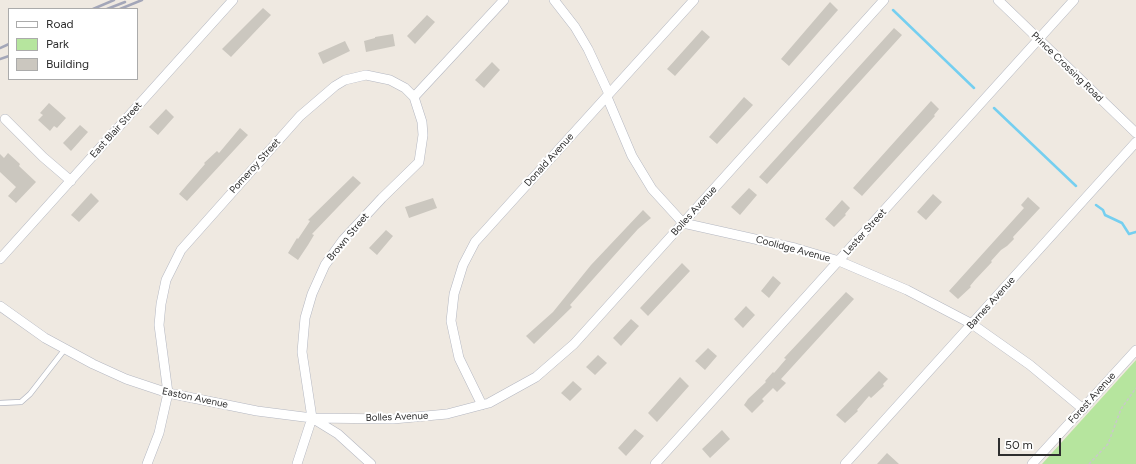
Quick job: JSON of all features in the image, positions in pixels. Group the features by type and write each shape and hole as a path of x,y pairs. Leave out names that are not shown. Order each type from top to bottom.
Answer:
{"street":[{"name":"East Blair Street","path":"0,259 233,0"},
{"path":"414,97 504,0"},
{"path":"554,0 575,27 588,49 632,156 652,189 683,223"},
{"name":"Donald Avenue","path":"485,404 463,368 455,342 451,321 454,294 463,265 475,242 694,0"},
{"name":"Bolles Avenue","path":"312,418 422,418 454,413 485,404 523,386 560,358 884,0"},
{"name":"Prince Crossing Road","path":"998,0 1136,133"},
{"name":"Lester Street","path":"655,464 1074,0"},
{"name":"Pomeroy Street","path":"147,464 159,433 168,393 159,325 160,304 172,264 191,237 300,116 335,86 345,80 366,75 390,80 405,88 414,97"},
{"name":"Brown Street","path":"297,464 312,418 302,352 305,318 312,294 325,265 344,240 382,198 419,162 423,135 422,122 414,97"},
{"path":"5,119 71,181"},
{"name":"Barnes Avenue","path":"845,464 1136,142"},
{"name":"Coolidge Avenue","path":"683,223 763,240 839,261 907,290 972,324 1030,365 1083,408"},
{"name":"Easton Avenue","path":"0,306 45,338 126,379 168,393 256,411 312,418 338,434 370,464"},
{"name":"Forest Avenue","path":"1032,464 1136,350"}],"lane":[{"path":"0,403 21,402 30,394 65,349"}],"path":[{"path":"1089,464 1108,444 1121,409 1136,388"}],"green space":[{"path":"1136,360 1136,464 1042,464"}],"building":[{"path":"830,2 838,10 789,66 781,59"},
{"path":"263,8 271,15 231,57 222,49"},
{"path":"427,15 435,22 415,44 407,36"},
{"path":"894,28 902,35 767,184 759,177"},
{"path":"702,30 710,37 675,76 667,69"},
{"path":"393,34 395,46 366,52 364,41 375,37"},
{"path":"345,41 350,51 323,64 318,53"},
{"path":"492,62 500,70 484,88 475,80"},
{"path":"744,97 753,105 717,144 709,137"},
{"path":"931,101 939,109 934,115 935,116 862,196 853,188"},
{"path":"49,103 66,118 57,128 54,126 50,131 38,120 43,115 40,113"},
{"path":"166,109 174,117 158,135 149,127"},
{"path":"80,125 88,132 71,151 63,143"},
{"path":"240,128 248,135 187,201 179,194 205,164 204,163 217,151 219,153"},
{"path":"8,153 36,182 16,203 8,196 16,187 0,172 0,154 4,158"},
{"path":"353,176 361,183 312,234 314,235 298,260 288,253 310,221 308,220"},
{"path":"749,188 757,195 740,215 731,207"},
{"path":"91,193 99,201 79,222 71,215"},
{"path":"933,194 942,202 926,220 917,212"},
{"path":"1028,197 1040,208 1013,237 1014,239 991,261 992,262 970,286 971,287 958,299 949,291 1024,208 1021,205"},
{"path":"433,198 437,208 409,218 405,207"},
{"path":"842,200 850,208 845,214 846,215 834,227 825,219"},
{"path":"643,210 651,218 638,229 570,305 572,307 534,344 526,336 553,312 591,265"},
{"path":"386,230 393,236 377,255 369,248"},
{"path":"682,263 690,271 648,316 640,308"},
{"path":"773,276 781,283 769,298 761,291"},
{"path":"846,292 854,299 781,379 786,383 777,392 773,388 762,399 764,401 752,413 744,405 748,399 766,382 765,381 786,359 784,358"},
{"path":"746,306 755,315 743,328 734,319"},
{"path":"631,319 639,326 621,346 613,338"},
{"path":"708,348 717,356 705,370 695,361"},
{"path":"598,355 607,363 595,375 586,367"},
{"path":"879,371 888,379 883,384 884,386 871,398 869,396 857,410 858,411 845,423 836,415"},
{"path":"680,377 689,386 657,422 648,413"},
{"path":"573,381 582,389 570,401 561,393"},
{"path":"635,429 644,436 626,456 618,448"},
{"path":"722,430 730,439 710,458 702,449"},
{"path":"887,453 899,464 877,464"}],"waterway":[{"path":"893,10 974,88"},
{"path":"994,108 1076,186"},
{"path":"1096,205 1103,210 1105,215 1122,223 1129,234 1136,232"}],"railway":[{"path":"95,8 114,0"},
{"path":"122,8 142,0"},
{"path":"110,8 125,2"},
{"path":"0,48 8,44"},
{"path":"0,59 8,56"}]}
